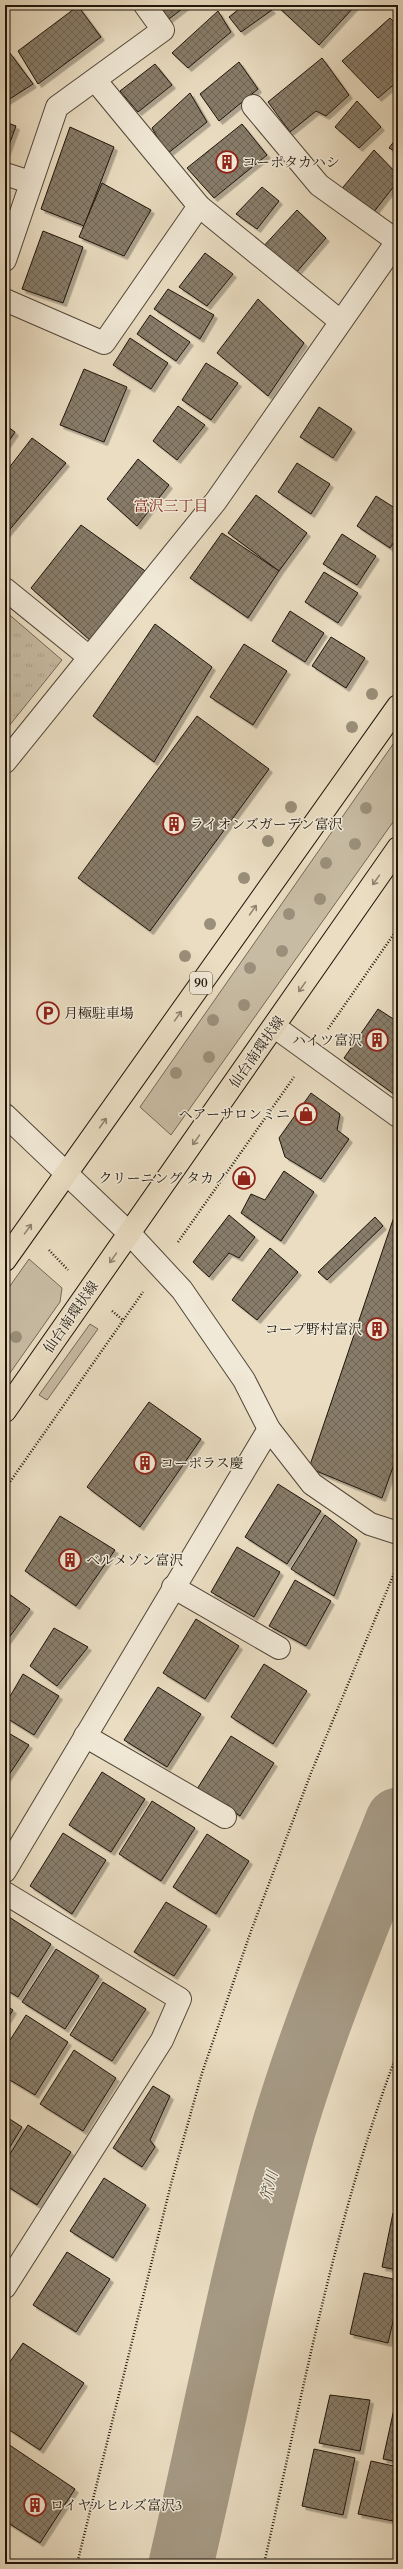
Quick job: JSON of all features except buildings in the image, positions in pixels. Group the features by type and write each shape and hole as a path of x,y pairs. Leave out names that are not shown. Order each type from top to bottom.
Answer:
{"main road":[{"name":"90","path":"5,1260 398,706"},
{"name":"仙台南環状線","path":"5,1411 398,848"}],"street":[{"path":"5,260 30,182 58,107 163,30 145,5"},
{"path":"95,80 199,206 340,321"},
{"path":"5,762 216,501 397,241 319,186 253,106"},
{"path":"5,174 30,182"},
{"path":"5,300 104,343 199,206"},
{"path":"5,589 89,657"},
{"path":"274,1027 398,1116"},
{"path":"5,1115 66,1176 130,1234 182,1290 244,1380 269,1429 312,1484 370,1524 398,1533"},
{"path":"5,1871 173,1587 269,1429"},
{"path":"173,1587 279,1648"},
{"path":"85,1736 225,1818"},
{"path":"5,1893 180,1999 162,2040 5,2288"}],"path":[{"path":"5,1489 398,928"},
{"path":"28,1228 89,1292 123,1320"},
{"path":"77,2564 165,2207 202,2073 251,1931 306,1787 398,1564"},
{"path":"264,2564 336,2245 378,2104 398,2052"}],"green space":[{"path":"5,611 62,660 5,731"},
{"path":"398,737 398,815 171,1135 140,1107"},
{"path":"29,1259 62,1288 60,1302 5,1380 5,1293"},
{"path":"90,1324 98,1329 47,1400 39,1395"}],"waterway":[{"name":"笊川","path":"181,2564 242,2290 284,2127 323,2011 398,1820"}],"place":[{"name":"コーポタカハシ","path":"227,162"},
{"name":"ライオンズガーデン富沢","path":"174,824"},
{"name":"月極駐車場","path":"48,1013"},
{"name":"ハイツ富沢","path":"377,1040"},
{"name":"ヘアーサロンミニ","path":"306,1114"},
{"name":"クリーニング タカノ","path":"244,1178"},
{"name":"コープ野村富沢","path":"377,1329"},
{"name":"コーポラス慶","path":"145,1463"},
{"name":"ベルメゾン富沢","path":"70,1560"},
{"name":"ロイヤルヒルズ富沢3","path":"35,2505"}],"district":[{"name":"富沢三丁目","path":"171,506"}]}
